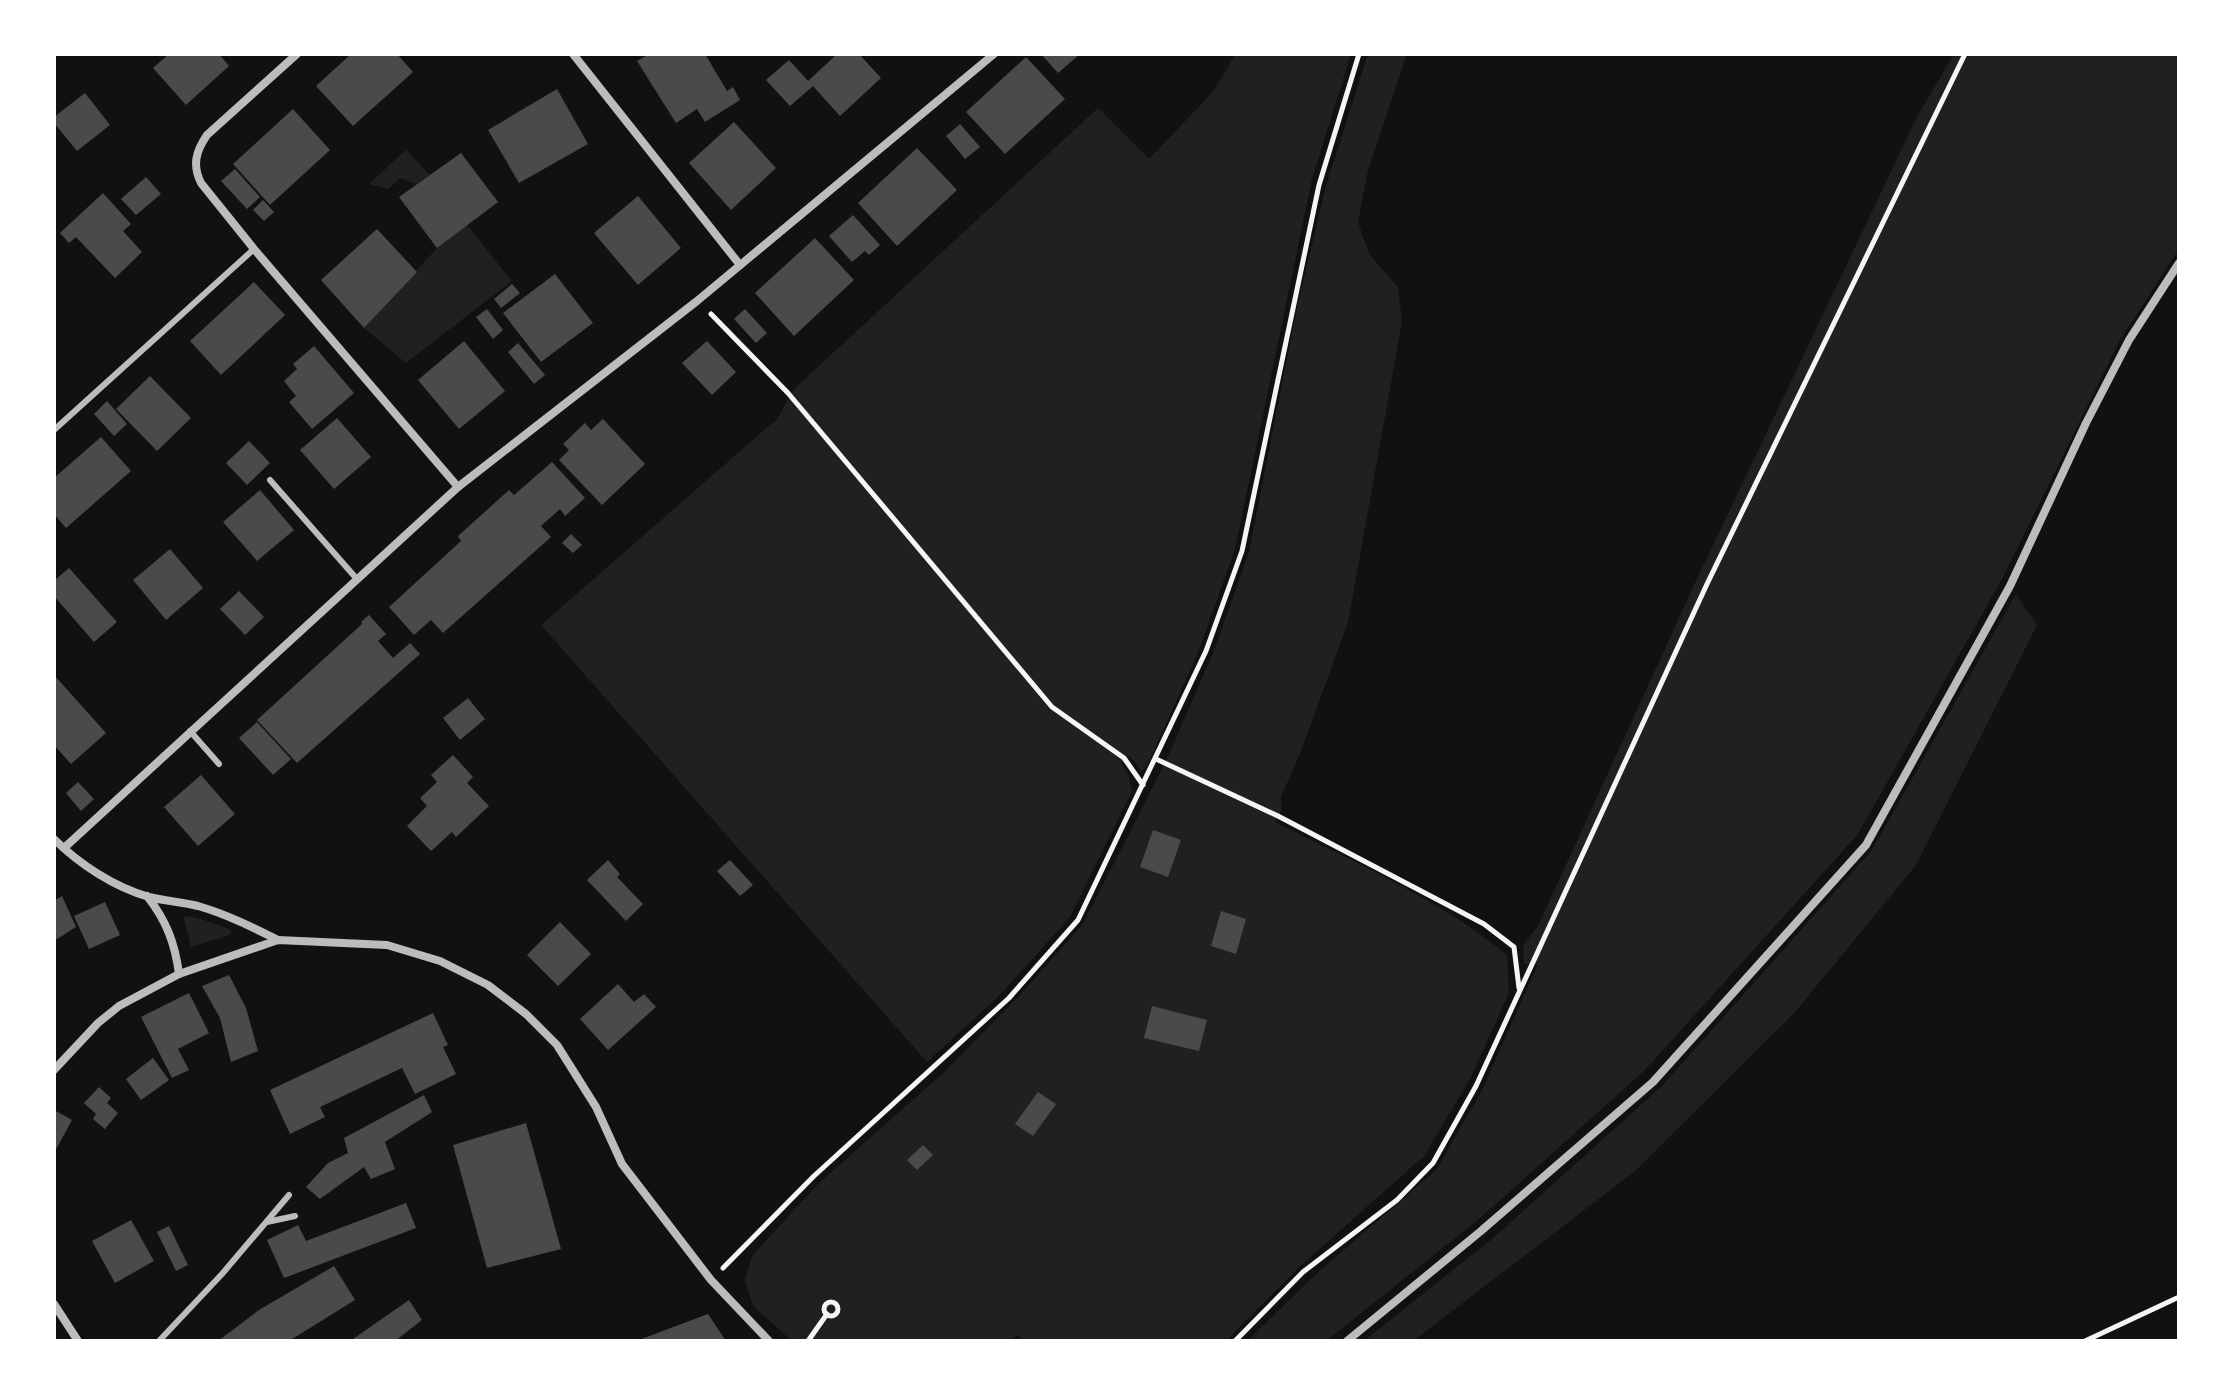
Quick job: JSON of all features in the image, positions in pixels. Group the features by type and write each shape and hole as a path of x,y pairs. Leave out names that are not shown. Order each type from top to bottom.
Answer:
{"street":[{"path":"297,54 207,135 196,157 195,171 201,183 254,249 458,487"},
{"path":"573,54 740,265"},
{"path":"64,848 458,487 697,301 994,54"},
{"path":"1347,1341 1481,1231 1653,1082 1866,845 2010,586 2086,423 2129,340 2179,263"},
{"path":"54,839 107,879 147,896 197,906 237,920 278,940"},
{"path":"147,896 170,932 179,974"},
{"path":"54,1070 98,1023 119,1006 179,974 278,940 387,945 414,952 468,973 526,1014 557,1045 596,1107 622,1164 711,1280 769,1341"},
{"path":"54,1304 78,1341"}],"lane":[{"path":"54,430 254,249"},
{"path":"270,480 356,578"},
{"path":"190,731 219,764"},
{"path":"159,1341 289,1195"},
{"path":"267,1222 295,1216"}],"path":[{"path":"711,1280 814,1176 1009,998 1078,920 1206,651 1242,551 1319,185 1359,54"},
{"path":"1235,1341 1303,1272 1397,1200 1433,1163 1476,1086 1707,584 1965,54"},
{"path":"697,301 788,393 1052,707 1124,758 1144,786"},
{"path":"1156,759 1278,816 1484,924 1514,947 1519,988"},
{"path":"2085,1341 2179,1297"},
{"path":"808,1341 827,1314"}],"shaded area":[{"path":"1236,54 1351,54 1312,179 1235,549 1200,648 1148,764 1141,772 1130,756 1121,763 1128,774 1132,791 1070,917 998,997 927,1062 541,625 777,419 794,389 1098,108 1149,159 1212,93"},
{"path":"1368,54 1407,54 1368,170 1358,222 1369,254 1398,287 1402,322 1348,622 1281,797 1282,810 1275,822 1395,882 1481,935 1507,955 1509,993 1470,1079 1424,1156 1297,1269 1226,1341 1023,1341 1018,1335 1010,1341 792,1341 753,1306 745,1281 752,1256 819,1183 941,1075 1019,996 1083,924 1165,763 1213,653 1249,552 1298,303 1326,186"},
{"path":"1954,54 2179,54 2179,249 2120,340 2002,579 1858,834 1645,1070 1478,1220 1326,1341 1247,1341 1313,1277 1437,1169 1483,1088 1538,964 1524,964 1523,945 1538,926 1694,585 1917,117"},
{"path":"406,150 430,175 416,184 400,178 388,189 369,184"},
{"path":"467,225 512,281 406,363 364,328 437,248"},
{"path":"2016,594 2037,625 1916,865 1796,1011 1634,1172 1413,1341 1364,1341 1492,1239 1662,1086 1872,850"},
{"path":"183,916 231,930 230,935 191,947"}],"building":[{"path":"169,54 219,54 229,66 186,105 153,68"},
{"path":"351,54 397,54 413,72 353,126 316,86"},
{"path":"649,54 705,54 727,91 733,87 740,100 705,122 697,109 676,123 637,61"},
{"path":"837,54 859,54 881,78 840,116 813,86 790,106 766,80 789,60 808,81"},
{"path":"1041,54 1080,54 1058,73"},
{"path":"1026,57 1065,99 1005,154 966,112"},
{"path":"557,89 588,144 519,183 488,130"},
{"path":"85,93 110,125 77,151 54,123 54,117"},
{"path":"293,109 330,150 270,205 233,164"},
{"path":"734,122 776,168 731,210 689,163"},
{"path":"960,124 980,147 965,159 946,136"},
{"path":"917,148 957,190 897,246 858,203"},
{"path":"461,153 498,202 437,248 399,197"},
{"path":"235,169 260,197 247,209 221,181"},
{"path":"146,177 161,194 136,215 121,199"},
{"path":"103,193 131,224 123,231 142,252 115,278 76,237 69,243 60,233"},
{"path":"638,196 681,248 638,285 594,233"},
{"path":"263,200 274,212 264,221 253,210"},
{"path":"853,215 880,245 869,255 865,251 852,262 829,236"},
{"path":"377,229 417,272 364,328 321,280"},
{"path":"815,238 854,280 794,336 755,293"},
{"path":"555,274 593,323 541,362 503,313"},
{"path":"254,282 285,315 221,375 190,341"},
{"path":"512,284 520,293 501,308 494,299"},
{"path":"487,309 503,330 493,339 476,317"},
{"path":"745,309 767,333 756,343 734,319"},
{"path":"464,341 505,391 459,429 418,380"},
{"path":"707,341 736,372 712,395 682,363"},
{"path":"518,343 545,375 534,384 508,352"},
{"path":"314,346 354,393 312,429 289,402 296,396 284,381 297,369 293,364"},
{"path":"150,376 191,418 157,451 116,409"},
{"path":"107,401 127,424 114,436 94,414"},
{"path":"337,418 371,457 334,489 300,450"},
{"path":"603,419 645,464 602,505 559,460 569,450 563,444 585,423 591,430"},
{"path":"101,437 131,471 66,528 54,514 54,478"},
{"path":"249,441 270,463 247,485 226,463"},
{"path":"552,462 585,498 565,516 560,509 541,526 551,537 443,633 431,620 414,635 389,607 461,541 458,536 509,490 514,495"},
{"path":"260,490 294,530 257,561 223,522"},
{"path":"571,534 582,545 573,553 562,543"},
{"path":"170,549 203,588 166,620 133,580"},
{"path":"69,568 117,622 94,642 54,596 54,581"},
{"path":"239,591 264,617 245,635 220,609"},
{"path":"369,615 386,634 378,641 393,658 410,643 420,654 297,763 257,720"},
{"path":"54,675 106,733 71,764 54,745"},
{"path":"468,698 485,719 460,740 443,718"},
{"path":"257,722 291,759 273,775 239,738"},
{"path":"453,755 473,777 467,783 489,806 456,837 452,832 431,851 407,826 427,806 420,798 437,782 431,775"},
{"path":"201,775 235,814 198,846 164,807"},
{"path":"78,782 94,799 81,811 66,793"},
{"path":"1153,830 1181,840 1168,877 1140,867"},
{"path":"608,860 620,874 617,877 643,904 626,921 587,880"},
{"path":"730,860 753,885 740,896 717,871"},
{"path":"62,896 76,927 54,941 54,901"},
{"path":"105,902 120,935 89,949 74,916"},
{"path":"1221,911 1246,919 1236,954 1211,946"},
{"path":"560,922 591,954 558,986 527,955"},
{"path":"229,975 246,1008 258,1051 231,1062 220,1018 202,986"},
{"path":"618,984 634,1002 644,994 656,1007 608,1050 580,1019"},
{"path":"189,993 209,1033 178,1049 189,1070 172,1078 141,1017"},
{"path":"1152,1006 1207,1020 1199,1051 1144,1038"},
{"path":"433,1013 448,1045 443,1047 456,1074 415,1094 402,1068 320,1107 325,1117 290,1134 270,1090"},
{"path":"153,1058 169,1080 141,1100 126,1079"},
{"path":"99,1087 111,1098 107,1103 118,1113 105,1129 93,1119 96,1114 84,1103"},
{"path":"1038,1092 1056,1104 1033,1136 1015,1124"},
{"path":"424,1095 432,1112 385,1142 395,1169 371,1179 364,1167 320,1199 306,1187 328,1163 348,1153 344,1138"},
{"path":"54,1110 72,1120 54,1153"},
{"path":"526,1123 561,1249 487,1268 453,1145"},
{"path":"923,1145 933,1155 917,1170 907,1160"},
{"path":"406,1203 416,1228 284,1278 267,1240 298,1225 306,1241"},
{"path":"131,1220 154,1261 115,1283 92,1241"},
{"path":"169,1226 188,1265 176,1271 157,1232"},
{"path":"334,1266 355,1300 289,1341 218,1341 259,1310"},
{"path":"409,1300 422,1320 395,1341 353,1339"},
{"path":"708,1314 726,1341 636,1341"}]}
